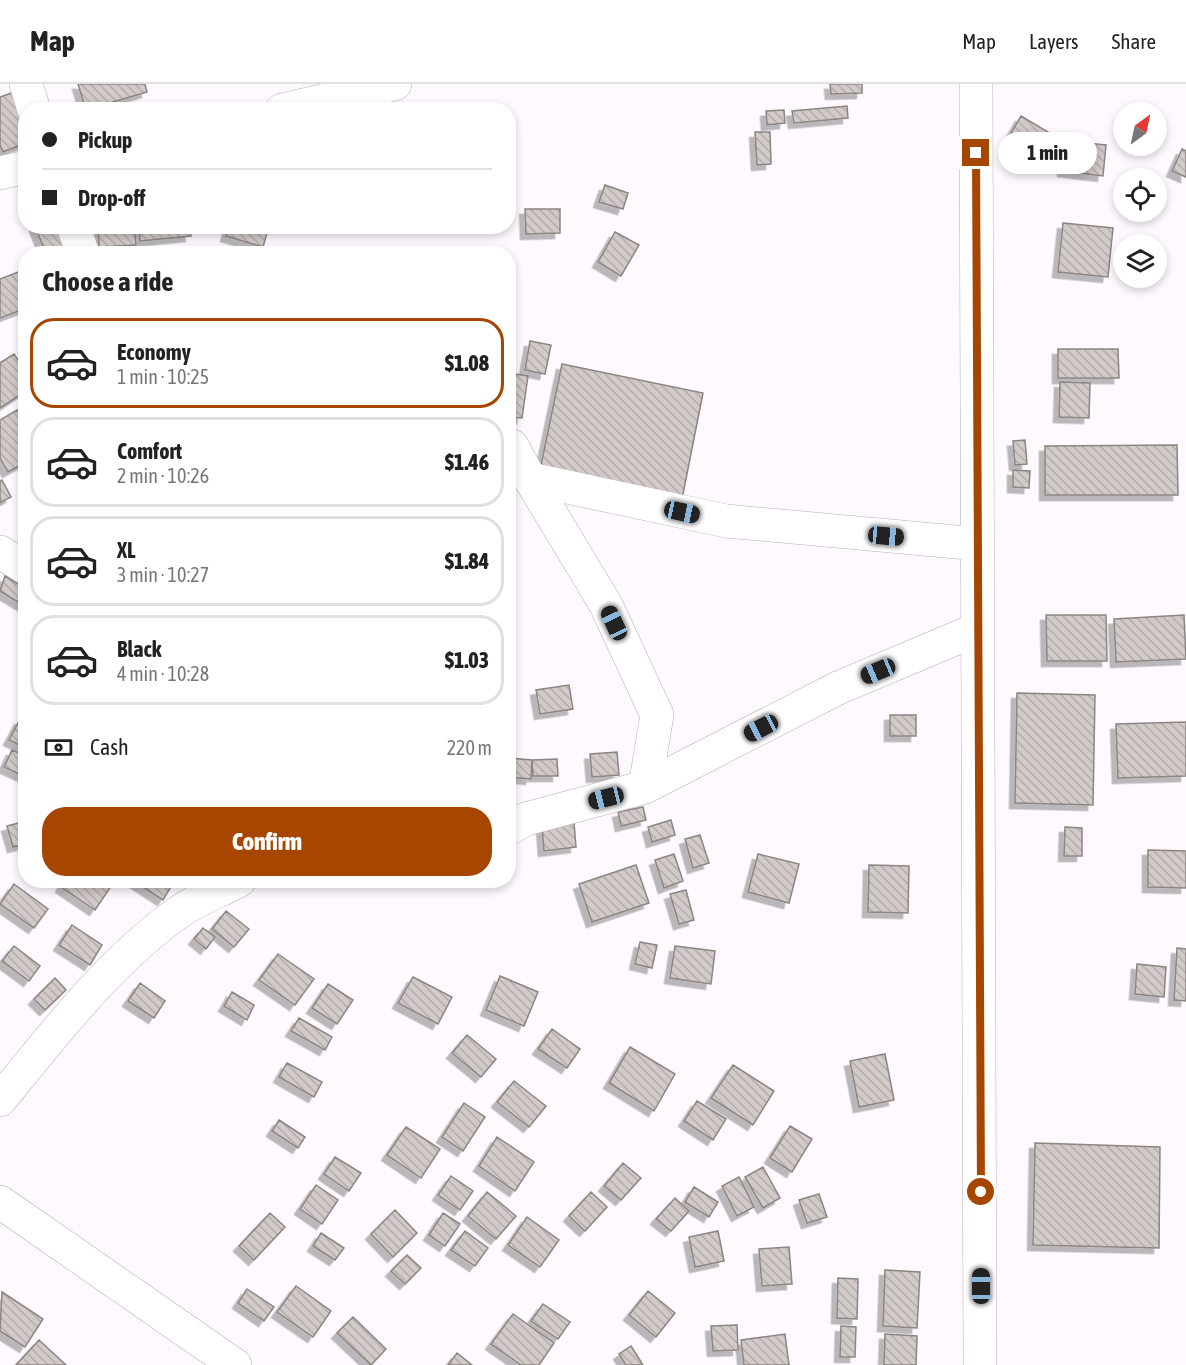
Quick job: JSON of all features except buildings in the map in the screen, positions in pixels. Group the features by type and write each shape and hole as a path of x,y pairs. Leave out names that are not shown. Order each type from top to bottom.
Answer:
{"street":[{"path":"26,84 32,102"},
{"path":"317,102 395,84"},
{"path":"976,84 980,1365"},
{"path":"0,173 18,169"},
{"path":"516,453 606,605 657,715 645,788"},
{"path":"530,479 726,521 978,544"},
{"path":"0,552 18,563"},
{"path":"516,825 526,819 645,788 838,688 978,629"},
{"path":"0,1100 60,1026 132,951 181,911 225,888"},
{"path":"0,1202 235,1365"}],"route":[{"path":"976,153 981,1192"}]}
